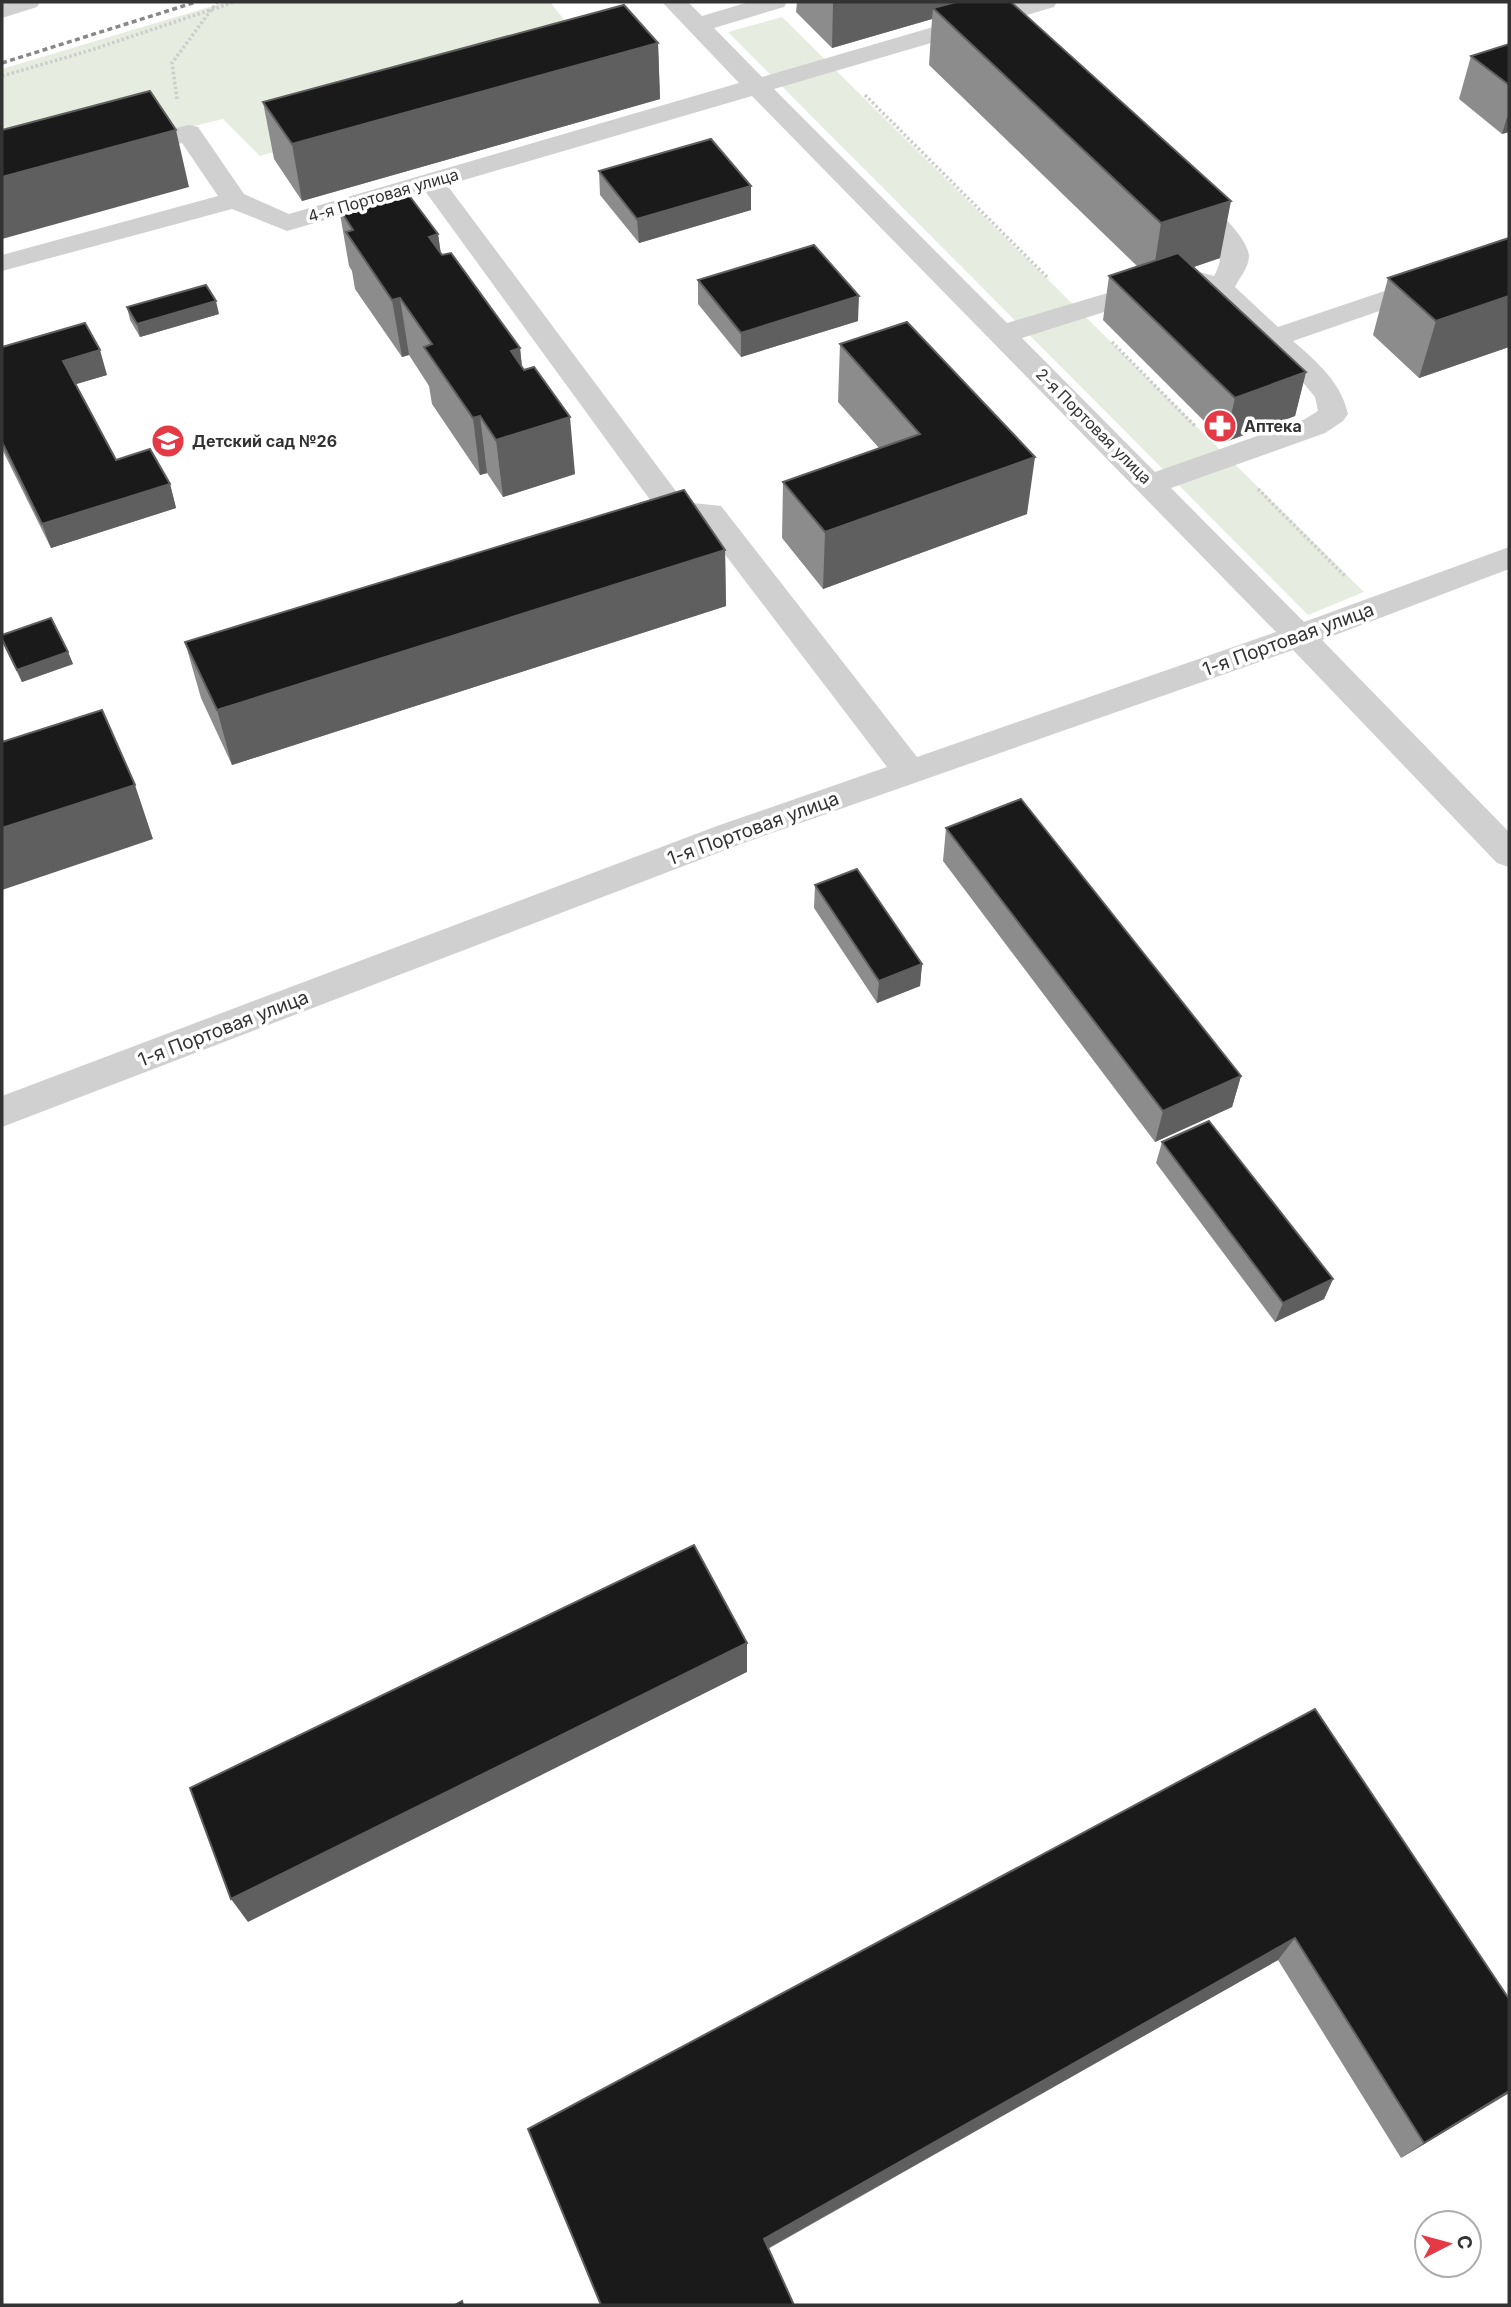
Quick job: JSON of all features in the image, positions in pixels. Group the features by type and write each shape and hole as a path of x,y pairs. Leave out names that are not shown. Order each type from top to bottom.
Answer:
{"street":[{"path":"2,10 28,2"},
{"name":"2-я Портовая улица","path":"674,2 1151,484 1509,854"},
{"path":"698,25 775,2"},
{"name":"4-я Портовая улица","path":"234,200 287,223 1045,2"},
{"path":"993,17 1013,35"},
{"path":"2,263 234,200 189,132 96,158"},
{"path":"431,181 675,512 710,513 911,772"},
{"path":"1171,184 1230,239 1236,250 1235,261 1220,288"},
{"path":"1273,338 1509,257"},
{"path":"1003,334 1175,281 1199,280 1220,288 1306,368 1329,395 1333,414 1315,426 1151,484"},
{"name":"1-я Портовая улица","path":"2,1112 729,835 1299,636 1509,556"}],"path":[{"path":"189,132 178,106 172,63 209,10 218,2"},
{"path":"2,76 88,51 234,2"}],"shaded area":[{"path":"226,2 550,2 566,22 532,77 260,156 223,119 82,153 2,137 2,69"},
{"path":"782,17 1364,592 1308,615 728,32"}],"building":[{"path":"956,2 1011,2 1231,201 1161,223 933,8"},
{"path":"624,5 658,43 292,144 263,102"},
{"path":"1509,44 1509,85 1471,56"},
{"path":"150,91 176,130 2,177 2,130"},
{"path":"711,139 751,186 637,219 599,171"},
{"path":"405,190 438,234 429,237 442,255 451,253 520,348 511,351 524,370 534,367 570,417 496,440 480,416 473,418 424,347 432,344 400,298 392,300 346,232 353,230 339,208"},
{"path":"1509,238 1509,296 1436,321 1388,278"},
{"path":"814,245 859,296 741,333 698,280"},
{"path":"1178,253 1306,372 1235,398 1109,276"},
{"path":"206,285 216,301 137,324 127,307"},
{"path":"907,322 1035,457 825,532 783,482 920,434 840,344"},
{"path":"85,323 100,350 63,361 116,460 150,449 170,484 42,524 2,442 2,347"},
{"path":"684,490 725,550 217,710 185,642"},
{"path":"51,618 68,652 17,670 2,635"},
{"path":"102,710 135,785 2,828 2,742"},
{"path":"1021,799 1241,1076 1163,1111 946,828"},
{"path":"857,869 922,964 879,981 815,885"},
{"path":"1209,1121 1333,1279 1283,1303 1162,1142"},
{"path":"694,1545 747,1643 231,1899 190,1788"},
{"path":"1315,1709 1509,1999 1509,2091 1424,2143 1295,1938 764,2239 794,2305 601,2305 528,2129"}],"railway":[{"path":"2,63 196,2"}],"place":[{"name":"Аптека","path":"1220,426"},
{"name":"Детский сад №26","path":"168,441"}]}
